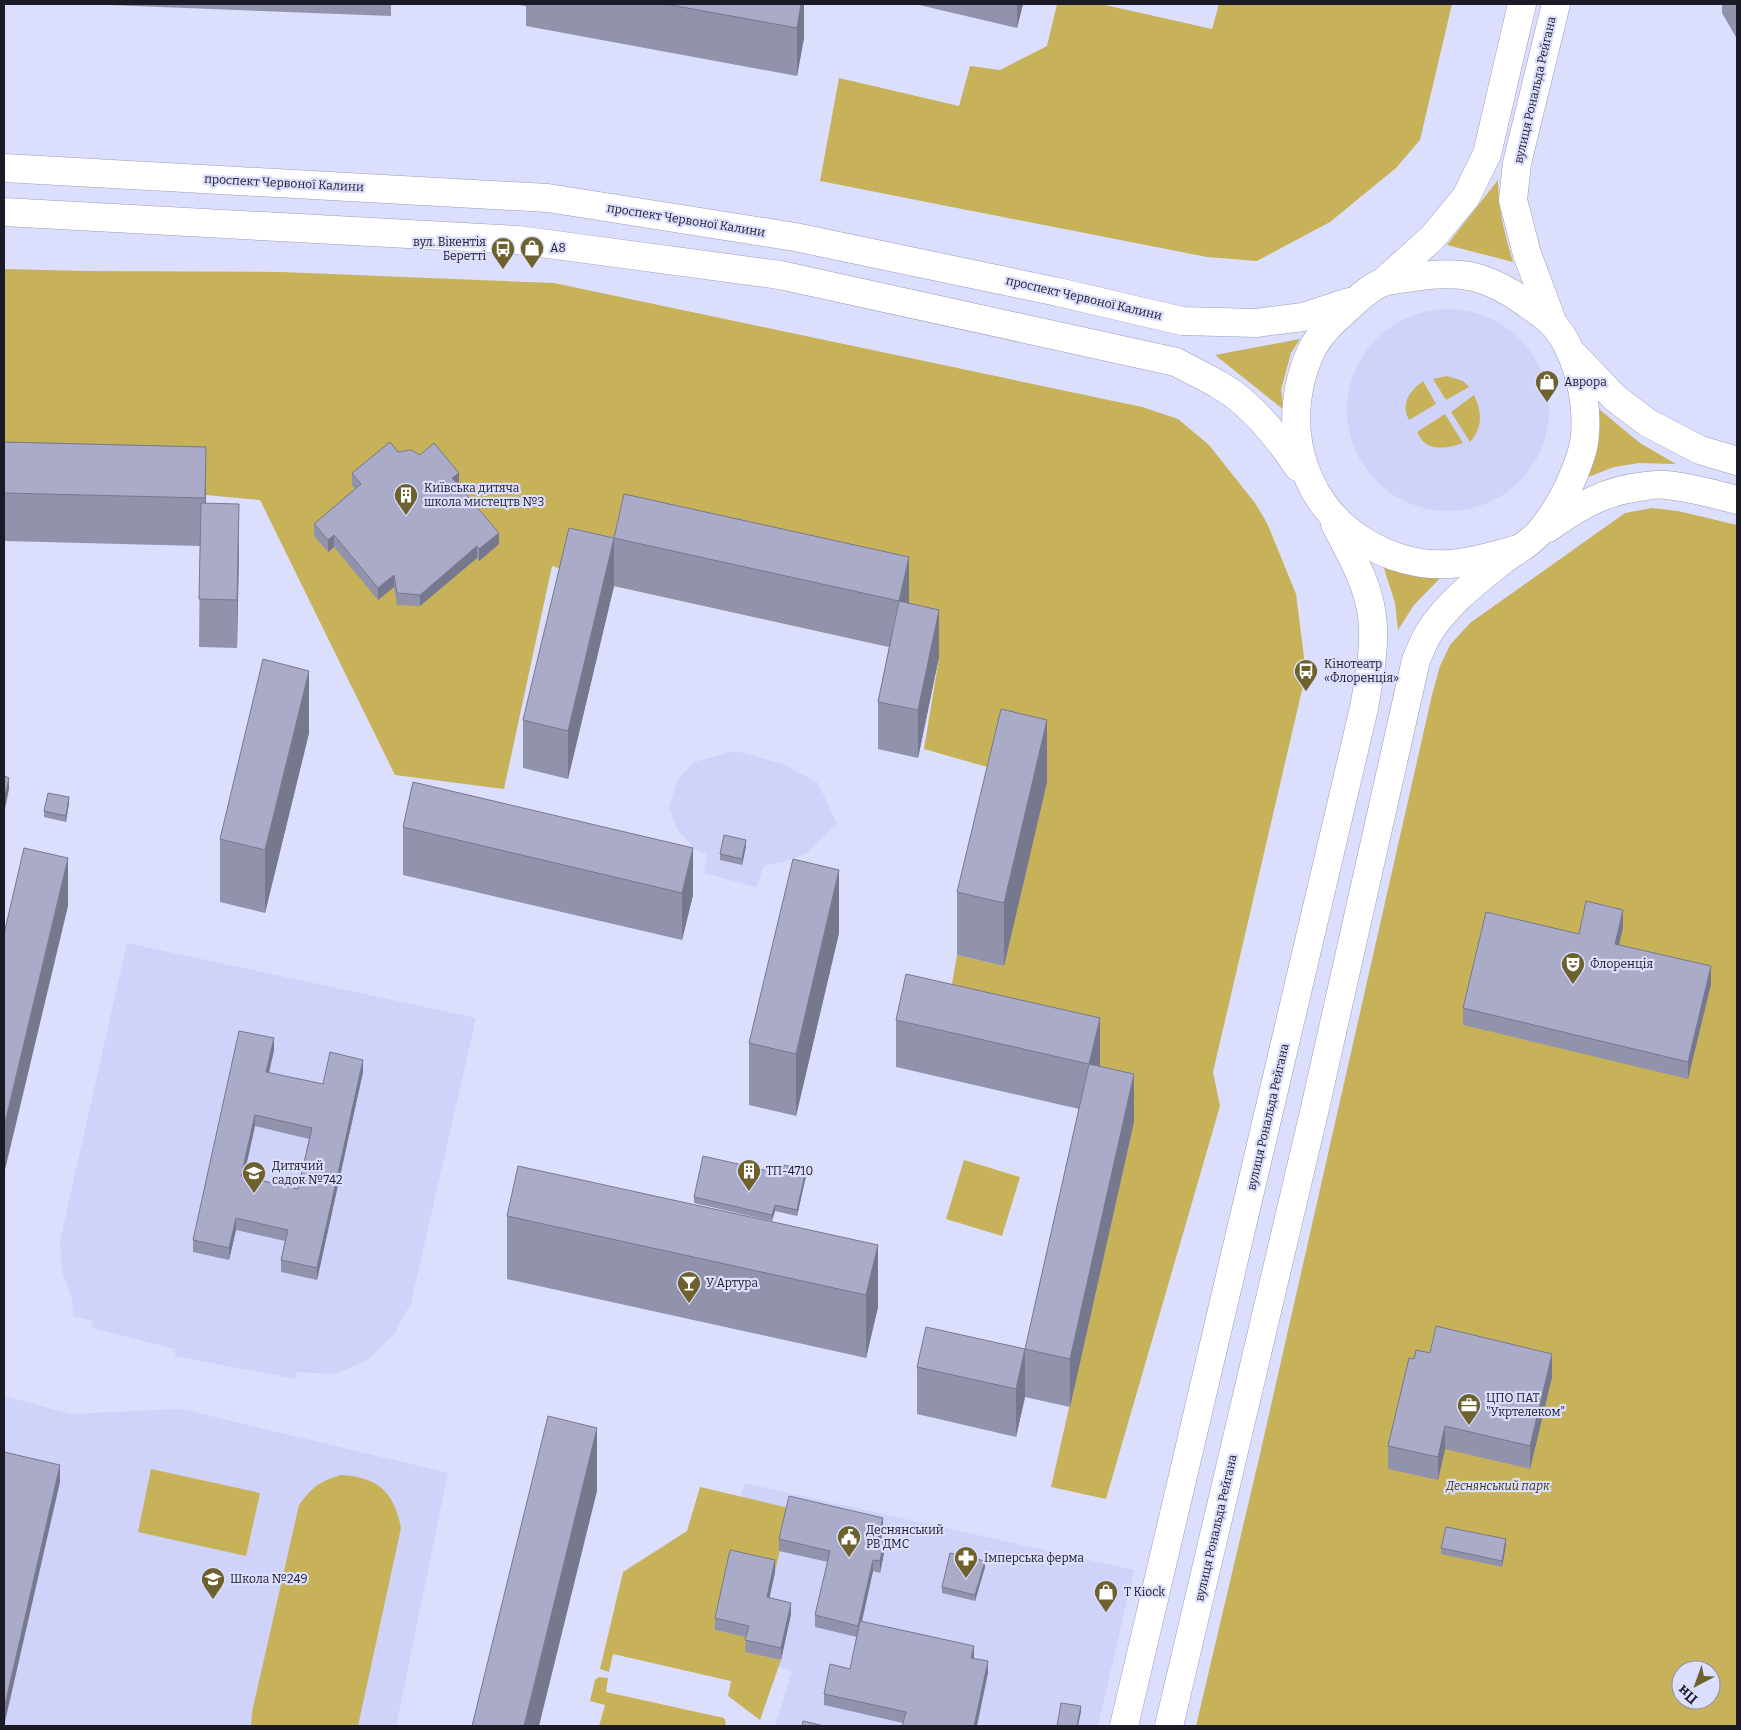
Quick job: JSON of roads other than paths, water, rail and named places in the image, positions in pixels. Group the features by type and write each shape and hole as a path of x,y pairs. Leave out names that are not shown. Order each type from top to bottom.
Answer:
{"main road":[{"path":"1310,484 1296,439 1297,391 1314,346 1330,324 1432,238 1466,197 1487,154 1522,4"},
{"name":"вулиця Рональда Рейгана","path":"1552,321 1527,254 1513,200 1517,163 1556,4"},
{"name":"проспект Червоної Калини","path":"4,168 548,198 795,237 1058,292 1182,321 1256,323 1303,317 1358,299"},
{"path":"4,212 518,240 780,275 1176,362 1208,379 1242,401 1275,434 1328,512 1351,534 1375,549 1411,562 1449,564 1527,543 1568,514 1600,496 1628,488 1664,484 1737,500"},
{"path":"1382,282 1435,274 1474,277 1511,292 1552,321 1572,354 1615,398 1648,423 1700,450 1737,461"},
{"path":"1527,543 1567,491 1582,451 1586,410 1572,354"},
{"name":"вулиця Рональда Рейгана","path":"1124,1726 1367,690 1371,664 1372,616 1363,580 1328,512"},
{"name":"вулиця Рональда Рейгана","path":"1169,1726 1317,1098 1416,660 1429,632 1448,606 1473,584 1527,543"}],"place":[{"name":"А8","path":"532,269"},
{"name":"вул. Вікентія Беретті","path":"503,270"},
{"name":"Аврора","path":"1547,403"},
{"name":"Київська дитяча школа мистецтв №3","path":"406,516"},
{"name":"Кінотеатр «Флоренція»","path":"1306,692"},
{"name":"Флоренція","path":"1573,985"},
{"name":"ТП-4710","path":"749,1192"},
{"name":"Дитячий садок №742","path":"254,1194"},
{"name":"У Артура","path":"689,1304"},
{"name":"ЦПО ПАТ \"Укртелеком\"","path":"1469,1426"},
{"name":"Деснянський РВ ДМС","path":"849,1558"},
{"name":"Імперська ферма","path":"966,1579"},
{"name":"Школа №249","path":"213,1600"},
{"name":"T Kiock","path":"1106,1613"}],"park label":[{"name":"Деснянський парк","path":"1498,1486"}]}
